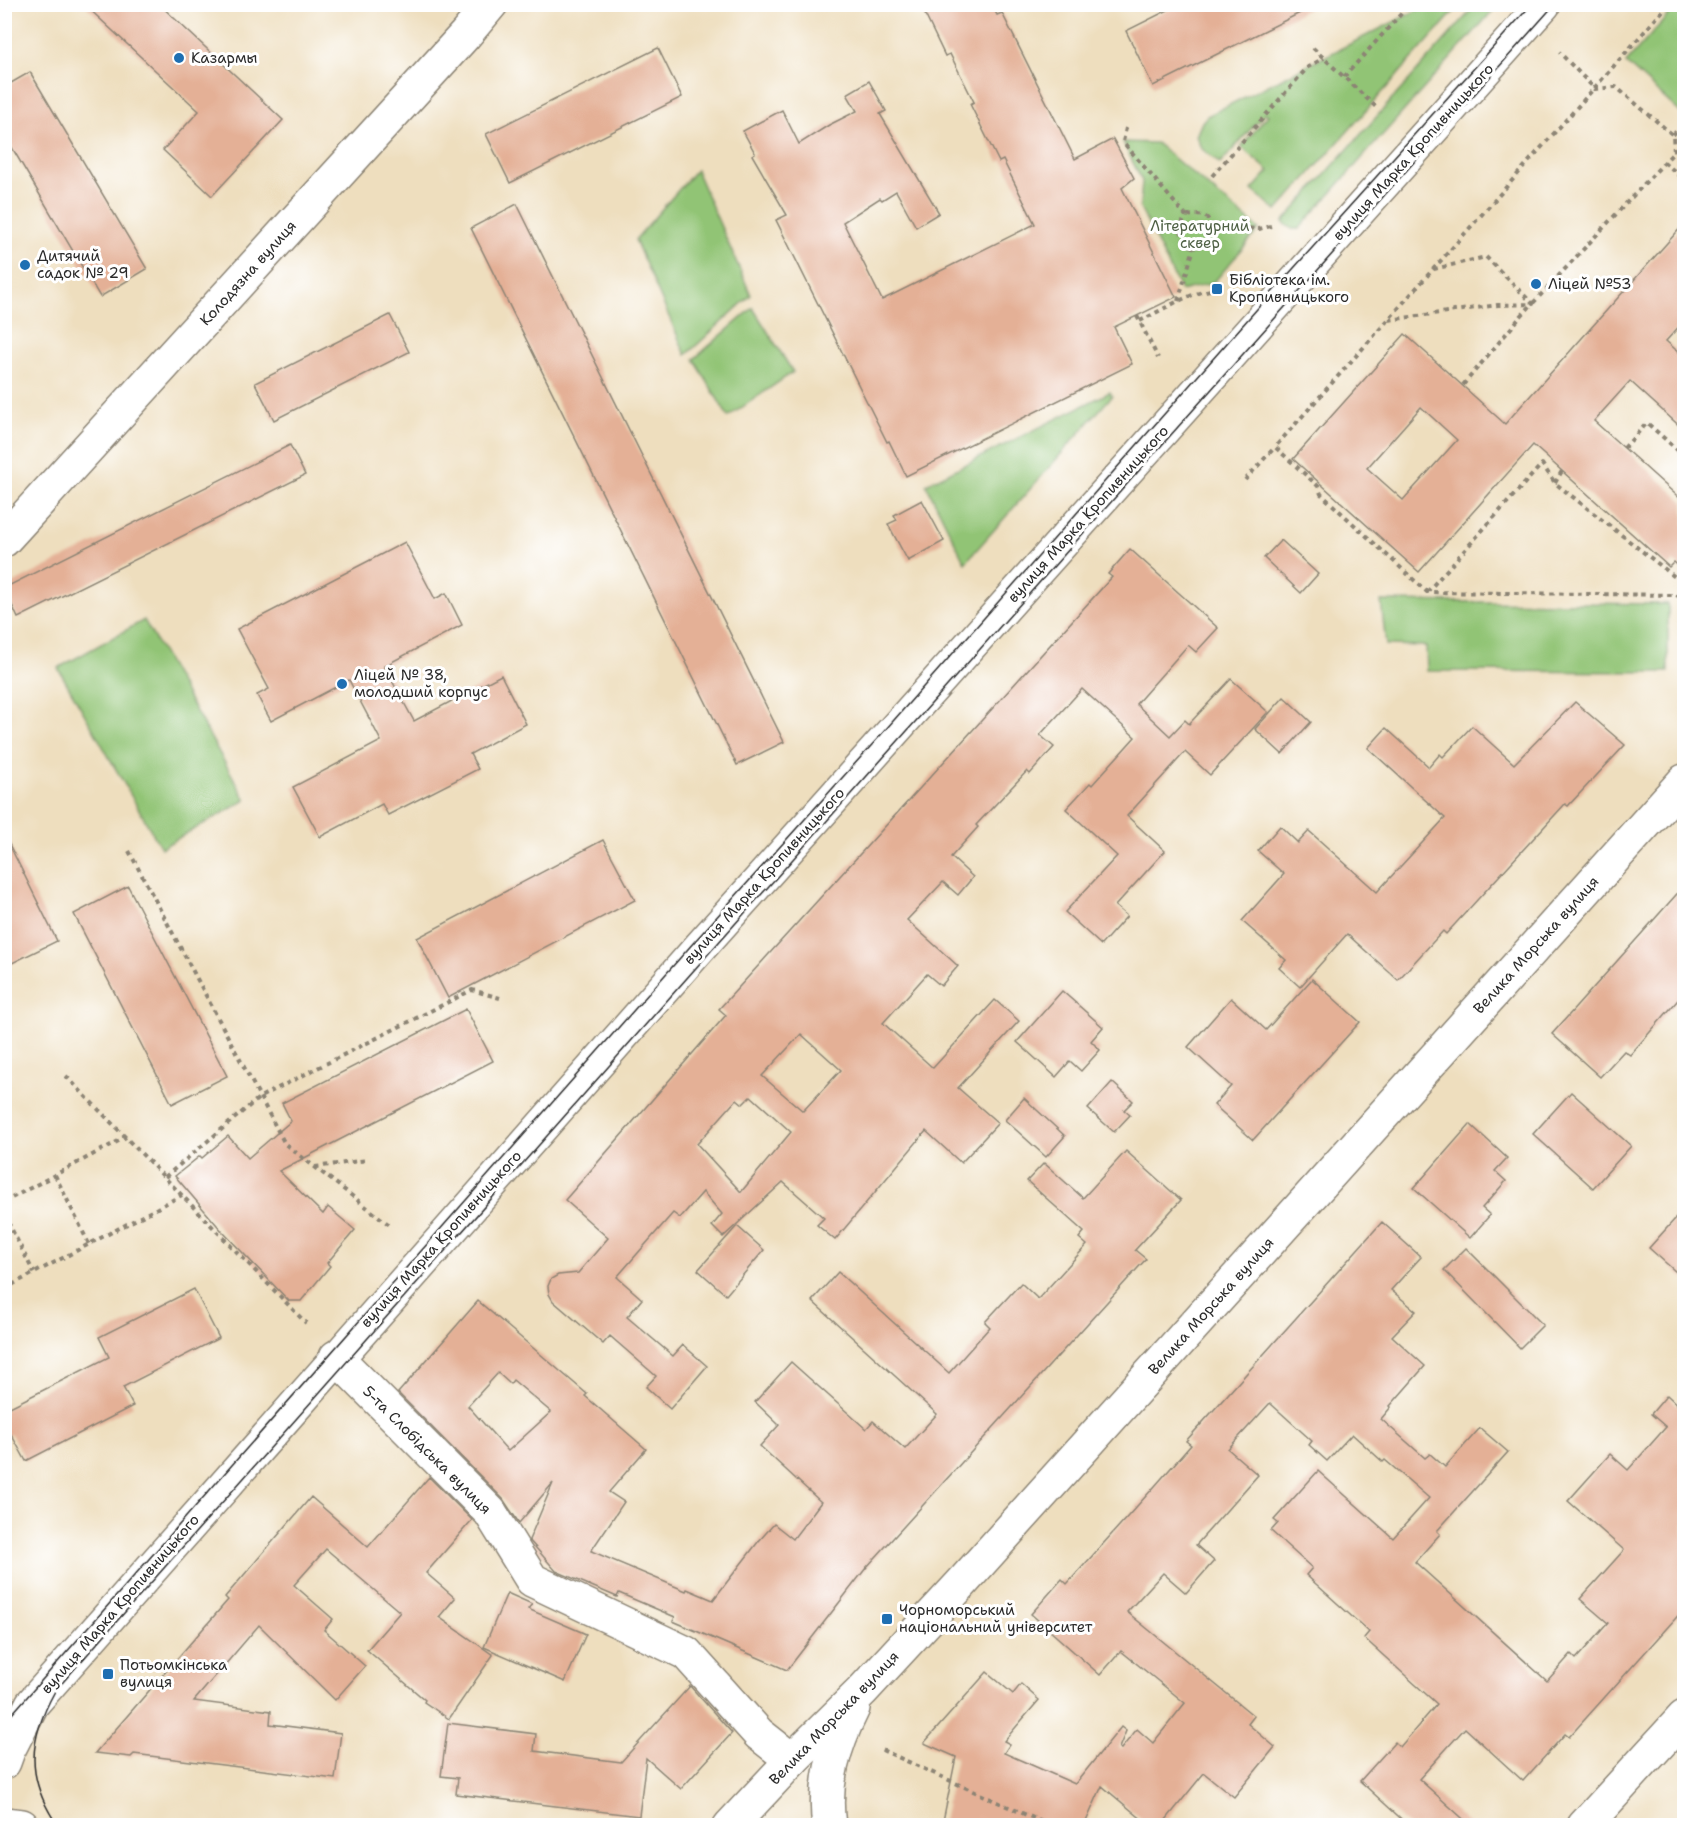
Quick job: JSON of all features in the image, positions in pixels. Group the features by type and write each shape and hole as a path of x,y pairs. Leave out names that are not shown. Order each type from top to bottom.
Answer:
{"street":[{"name":"Колодязна вулиця","path":"4,540 491,4"},
{"name":"вулиця Марка Кропивницького","path":"4,1762 32,1704 718,927 1544,4"},
{"name":"Велика Морська вулиця","path":"730,1826 792,1760 862,1691 961,1584 1684,781"},
{"name":"5-та Слобідська вулиця","path":"336,1358 490,1512 532,1580 686,1653 759,1734 792,1760"},
{"path":"829,1826 827,1796 835,1748 862,1691"},
{"path":"1584,1826 1684,1716"},
{"path":"4,1824 22,1826"}],"path":[{"path":"1344,77 1410,4"},
{"path":"1245,480 1669,4"},
{"path":"1313,48 1376,107"},
{"path":"1559,52 1595,89"},
{"path":"1212,176 1308,67 1324,58"},
{"path":"1595,89 1616,87 1673,135"},
{"path":"1463,385 1533,304 1674,152 1673,135 1684,122"},
{"path":"1126,128 1123,142 1186,216"},
{"path":"1664,162 1679,175"},
{"path":"1200,214 1207,218 1213,226 1212,236 1204,245 1194,248 1186,243 1181,234 1181,224 1186,216 1200,214"},
{"path":"1213,226 1259,229 1270,226"},
{"path":"1178,302 1194,248"},
{"path":"1433,270 1486,257 1533,304"},
{"path":"1140,321 1178,302 1208,290 1217,289"},
{"path":"1388,320 1498,305 1533,304"},
{"path":"1137,316 1158,358"},
{"path":"1624,448 1647,423 1684,456"},
{"path":"1275,447 1318,486 1321,494 1427,592 1676,595 1684,598"},
{"path":"1427,592 1542,464 1556,483 1684,584"},
{"path":"1556,483 1562,471"},
{"path":"129,851 285,1144 391,1227"},
{"path":"165,1178 260,1097 472,990 500,998"},
{"path":"66,1076 306,1323"},
{"path":"4,1202 126,1137"},
{"path":"315,1167 367,1160"},
{"path":"55,1175 89,1244"},
{"path":"4,1289 182,1195"},
{"path":"4,1214 34,1273"},
{"path":"882,1750 1051,1826"}],"green space":[{"path":"1678,4 1684,5 1683,115 1626,63"},
{"path":"1427,5 1460,5 1277,211 1252,190 1269,171 1241,147 1268,115 1265,113 1220,164 1201,148 1196,136 1207,116"},
{"path":"1476,5 1498,5 1299,229 1292,229 1284,223 1283,222"},
{"name":"Літературний сквер","path":"1123,142 1156,143 1259,229 1216,280 1181,291 1140,208 1142,181"},
{"path":"696,170 751,295 686,355 635,240"},
{"path":"753,308 793,372 728,417 694,359"},
{"path":"1110,392 1112,396 965,563 926,484"},
{"path":"1381,601 1668,604 1668,672 1427,671 1426,646 1386,645"},
{"path":"144,620 246,800 161,848 58,668"}],"building":[{"name":"Казармы","path":"84,4 159,4 283,120 212,196 163,150 199,111"},
{"path":"920,4 991,4 997,15 1002,13 1075,159 1113,139 1134,178 1122,188 1176,297 1114,327 1132,364 906,476 776,220 787,215 752,155 755,153 743,131 782,110 799,144 857,111 847,94 869,81 886,111 880,114 939,213 916,227 896,191 882,200 880,198 843,222 882,300 1035,224 1003,160 999,162 970,104 974,102 950,54 945,56"},
{"path":"1180,4 1318,4 1153,86 1126,31"},
{"path":"658,48 682,97 510,183 486,134"},
{"path":"30,72 147,269 100,297 4,134 4,87"},
{"path":"517,204 784,742 737,765 471,228"},
{"path":"1684,224 1684,321 1666,341 1684,357 1684,430 1630,381 1594,421 1684,502 1684,571 1674,562 1669,567 1533,445 1419,572 1293,459 1405,334 1505,424","holes":["1421,407 1457,440 1403,500 1367,468"]},
{"path":"390,315 409,352 274,420 255,383"},
{"path":"290,445 305,475 18,618 4,588"},
{"path":"922,500 944,541 908,561 888,524 897,520 894,515"},
{"path":"1281,540 1318,574 1301,593 1264,558"},
{"path":"405,542 435,599 446,593 462,625 384,666 414,721 501,675 526,724 470,754 478,769 388,815 382,804 320,837 293,787 381,741 349,680 271,721 257,695 269,689 237,629"},
{"path":"1130,549 1218,628 1196,652 1188,645 1136,704 1170,736 1185,720 1189,724 1231,679 1268,712 1210,775 1185,752 1127,816 1165,851 1115,906 1127,916 1101,945 1065,912 1117,856 1066,809 1090,783 1092,785 1135,737 1082,689 1040,735 1054,747 1030,774 1027,771 976,825 978,827 951,857 973,877 958,895 943,882 907,920 958,966 941,986 927,974 883,1023 933,1068 995,1000 1019,1021 958,1088 998,1123 961,1163 926,1131 835,1240 817,1225 824,1218 783,1182 723,1237 712,1226 722,1214 703,1192 680,1218 673,1213 617,1277 642,1299 627,1317 673,1356 683,1345 707,1366 670,1409 646,1387 656,1376 610,1336 603,1344 553,1301 549,1294 548,1286 551,1279 558,1275 578,1273 608,1238 565,1200 726,1015 719,1009 1112,577 1108,574","holes":["801,1034 841,1070 803,1111 762,1076","751,1096 791,1132 741,1192 697,1144 737,1099 743,1104"]},
{"path":"1284,697 1311,722 1282,754 1255,729"},
{"path":"1575,702 1625,745 1568,806 1565,804 1446,934 1443,931 1398,980 1347,934 1300,987 1279,968 1286,960 1242,921 1284,874 1258,851 1280,826 1298,843 1309,831 1377,892 1445,818 1368,748 1386,728 1429,767 1440,754 1443,757 1472,726 1514,764"},
{"path":"4,834 57,941 4,967"},
{"path":"603,840 635,900 448,998 417,938"},
{"path":"128,886 227,1076 172,1104 74,914"},
{"path":"1684,886 1684,993 1630,1055 1624,1051 1600,1077 1552,1034"},
{"path":"1312,979 1360,1022 1253,1140 1214,1105 1231,1086 1188,1047 1231,998 1266,1030"},
{"path":"1062,991 1103,1027 1091,1041 1100,1050 1081,1071 1070,1061 1056,1077 1017,1042"},
{"path":"466,1009 493,1061 279,1171 323,1214 328,1207 355,1230 327,1263 330,1266 301,1301 289,1301 222,1231 175,1176 200,1156 202,1158 228,1136 248,1158 291,1121 282,1103"},
{"path":"1112,1082 1133,1101 1124,1110 1130,1115 1114,1132 1088,1109"},
{"path":"1571,1092 1631,1146 1593,1188 1533,1134"},
{"path":"1024,1098 1065,1136 1046,1157 1005,1120"},
{"path":"1470,1124 1507,1158 1495,1171 1506,1181 1482,1208 1490,1215 1470,1238 1414,1188"},
{"path":"1126,1151 1181,1200 1135,1250 1146,1259 866,1568 787,1670 673,1621 675,1617 619,1593 617,1597 556,1571 529,1540 553,1483 519,1523 503,1499 398,1393 478,1301 587,1394 585,1396 646,1449 609,1492 624,1502 591,1551 713,1600 774,1524 793,1539 821,1502 760,1446 779,1425 755,1402 791,1362 866,1429 873,1421 905,1449 937,1414 812,1301 838,1272 949,1373 990,1327 985,1322 1021,1283 1038,1299 1087,1245 1079,1238 1084,1232 1027,1181 1044,1163 1083,1198","holes":["498,1373 510,1384 513,1380 551,1412 508,1451 468,1406"]},
{"path":"1684,1209 1684,1279 1649,1248"},
{"path":"1382,1222 1421,1257 1391,1290 1416,1311 1392,1336 1425,1366 1381,1419 1425,1458 1430,1454 1445,1467 1480,1428 1508,1452 1437,1531 1440,1534 1415,1562 1547,1681 1571,1654 1576,1659 1608,1623 1580,1599 1624,1550 1568,1501 1610,1454 1628,1470 1666,1427 1651,1414 1667,1395 1682,1409 1684,1406 1684,1609 1569,1737 1565,1734 1523,1781 1465,1728 1419,1779 1471,1826 1409,1826 1360,1781 1395,1742 1400,1747 1437,1704 1364,1638 1369,1632 1306,1575 1312,1568 1271,1531 1278,1523 1274,1520 1318,1471 1393,1538 1429,1498 1352,1434 1327,1461 1309,1445 1312,1441 1270,1403 1228,1449 1258,1475 1196,1545 1214,1561 1186,1593 1163,1573 1127,1612 1254,1716 1248,1724 1275,1747 1234,1797 1204,1773 1161,1826 1150,1826 1102,1786 1084,1826 942,1826 956,1757 924,1743 987,1672 1013,1694 1021,1684 1039,1700 1004,1741 1010,1744 1004,1753 1075,1784 1121,1727 1126,1731 1119,1748 1121,1749 1137,1729 1153,1743 1185,1703 1121,1651 1100,1675 1031,1614 1062,1579 1067,1584 1155,1486 1191,1445 1186,1441"},
{"path":"737,1226 764,1250 726,1295 698,1270"},
{"path":"1466,1248 1543,1325 1520,1348 1444,1270"},
{"path":"194,1289 219,1338 123,1387 133,1406 26,1461 11,1434 4,1437 4,1410 109,1357 99,1337"},
{"path":"429,1477 472,1520 426,1573 455,1598 439,1617 493,1655 449,1719 424,1702 425,1700 367,1650 400,1612 326,1549 294,1585 333,1619 324,1630 365,1666 335,1700 259,1625 194,1701 271,1711 270,1724 341,1733 335,1779 134,1754 131,1757 95,1753 228,1600 225,1597 311,1497 368,1547"},
{"path":"507,1593 532,1604 528,1609 586,1634 565,1682 484,1647"},
{"path":"690,1686 732,1733 681,1789 646,1758 639,1816 456,1794 458,1778 441,1776 448,1723 536,1734 534,1751 621,1762"}],"tram line":[{"path":"4,1723 695,941 879,737 1257,309 1532,4"},
{"path":"58,1826 40,1792 35,1775 34,1759 39,1726 55,1691 1555,4"}],"place":[{"name":"Казармы","path":"179,58"},
{"name":"Дитячий садок № 29","path":"25,265"},
{"name":"Ліцей №53","path":"1536,284"},
{"name":"Бібліотека ім. Кропивницького","path":"1217,289"},
{"name":"Ліцей № 38, молодший корпус","path":"342,684"},
{"name":"Чорноморський національний університет","path":"887,1619"},
{"name":"Потьомкінська вулиця","path":"108,1674"}]}
